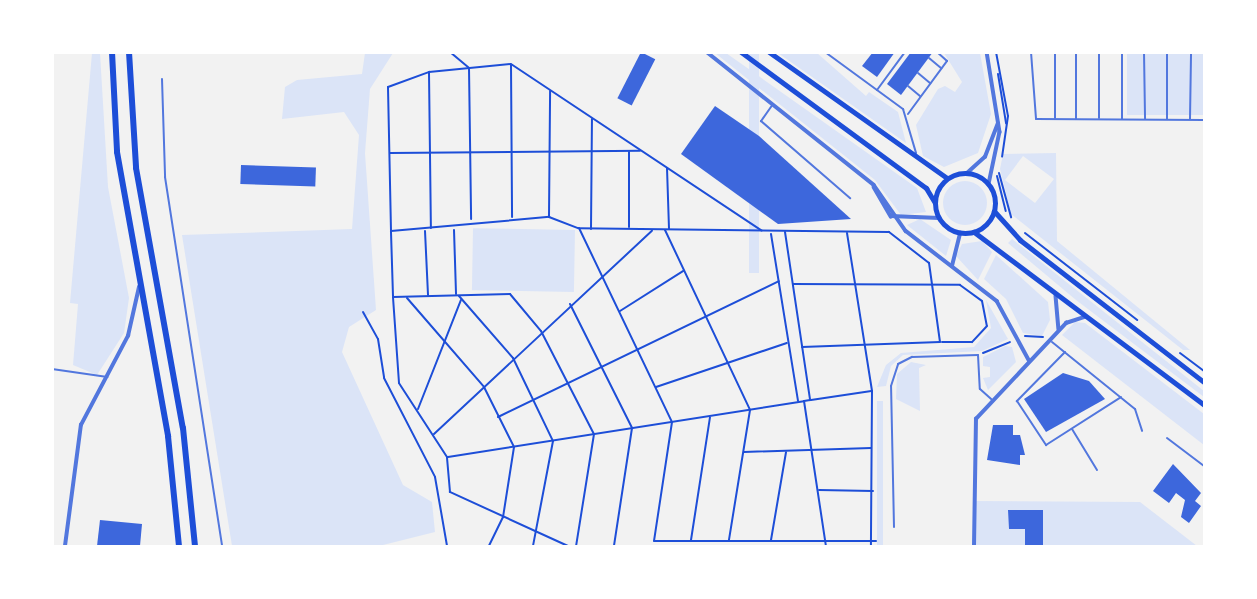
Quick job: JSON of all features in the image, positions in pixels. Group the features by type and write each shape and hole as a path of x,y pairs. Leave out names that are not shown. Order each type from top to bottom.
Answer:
{"main road":[{"path":"129,52 136,167 183,428 195,547"},
{"path":"741,52 926,188 935,203 939,218 960,233 974,232 1205,405"},
{"path":"769,52 920,164 947,178 967,173 989,184 994,211 1205,382"},
{"path":"112,53 117,152 168,436 179,547"},
{"path":"935,203 947,178"},
{"path":"974,232 994,211"}],"street":[{"path":"707,52 874,185 897,219"},
{"path":"987,52 999,121 989,184"},
{"path":"967,173 985,156 999,121"},
{"path":"874,185 881,208 997,301 1029,360"},
{"path":"897,219 939,218"},
{"path":"952,265 960,233"},
{"path":"65,547 81,425 128,336 140,281"},
{"path":"1054,290 1059,331"},
{"path":"974,547 972,432 992,400 1049,340 1059,331 1087,317"}],"lane":[{"path":"825,52 907,115 920,164"},
{"path":"877,90 905,52"},
{"path":"907,115 947,61 937,52"},
{"path":"1031,52 1032,116 1055,120 1205,120"},
{"path":"1055,52 1055,120"},
{"path":"1076,52 1076,120"},
{"path":"1099,52 1099,120"},
{"path":"1122,52 1122,120"},
{"path":"1144,52 1145,120"},
{"path":"1167,52 1167,120"},
{"path":"1190,120 1191,52"},
{"path":"929,58 942,68"},
{"path":"900,59 904,62"},
{"path":"891,71 895,75"},
{"path":"918,73 931,83"},
{"path":"162,79 164,177 222,547"},
{"path":"908,86 921,97"},
{"path":"773,103 761,121 850,198"},
{"path":"1049,340 1141,416 1142,431"},
{"path":"1065,352 1017,401 1046,445 1121,397"},
{"path":"894,527 895,369 912,357 978,355 980,389 992,400"},
{"path":"52,369 107,377"},
{"path":"1072,428 1097,470"},
{"path":"1167,438 1205,466"}],"path":[{"path":"391,231 469,228 469,68 450,52"},
{"path":"511,64 512,219"},
{"path":"568,547 450,492 447,457 400,383 393,297 388,87 429,72 511,64 762,231"},
{"path":"429,72 431,229"},
{"path":"549,217 550,90"},
{"path":"591,229 592,118"},
{"path":"629,151 629,229"},
{"path":"389,153 642,151"},
{"path":"667,168 669,230"},
{"path":"471,220 549,217 579,228 591,229 889,232 929,263 940,342"},
{"path":"1012,227 1143,325"},
{"path":"579,228 672,422 653,547"},
{"path":"454,229 457,296"},
{"path":"425,230 428,296"},
{"path":"433,435 600,273 653,230"},
{"path":"665,230 750,410 729,541"},
{"path":"785,231 810,400"},
{"path":"771,232 798,402"},
{"path":"847,232 872,391 876,541 871,547"},
{"path":"619,312 684,270"},
{"path":"498,417 779,281"},
{"path":"793,284 960,285 982,301 987,326 972,342 802,347"},
{"path":"393,297 510,294 541,331 594,434 576,547"},
{"path":"457,296 513,359 553,441 539,533 533,547"},
{"path":"406,297 484,387 514,447 503,517 489,547"},
{"path":"417,411 461,299"},
{"path":"570,303 632,428 614,547"},
{"path":"363,312 378,339 384,378 435,477 447,547"},
{"path":"1023,336 1042,338 1048,332"},
{"path":"978,355 1010,341"},
{"path":"655,387 789,343"},
{"path":"1175,349 1205,371"},
{"path":"447,457 872,391"},
{"path":"804,401 826,547"},
{"path":"691,541 710,416"},
{"path":"743,452 873,448"},
{"path":"771,541 786,451"},
{"path":"818,490 874,491"},
{"path":"654,541 876,541"}],"shaded area":[{"path":"92,53 100,53 108,187 129,298 124,333 97,375 73,365 78,304 70,303"},
{"path":"365,53 393,53 370,89 365,153 376,310 349,327 342,352 403,485 432,502 435,532 379,546 232,546 182,235 352,229 359,135 344,112 282,119 285,87 297,80 362,74"},
{"path":"715,53 726,53 917,188 926,212 901,215 875,180"},
{"path":"749,53 759,53 759,273 749,273"},
{"path":"778,53 817,53 866,96 869,92 898,112 906,143"},
{"path":"944,53 980,53 991,114 978,153 944,167 923,156 916,125 938,89 945,86 955,92 962,82"},
{"path":"1127,53 1204,53 1204,115 1127,115"},
{"path":"1056,153 1057,241 1190,350 1183,350 1011,214 1000,169 1003,154","holes":["1023,156 1054,179 1035,203 1005,180"]},
{"path":"965,181 980,188 987,203 980,218 965,225 950,218 943,203 950,188"},
{"path":"920,219 951,240 946,256 907,225"},
{"path":"473,228 575,230 574,292 472,290"},
{"path":"1012,239 1204,391 1204,397 1076,300 1008,243"},
{"path":"982,241 992,252 978,280 956,256 962,244"},
{"path":"996,255 1048,302 1050,320 1042,336 1023,333 1006,299 984,279"},
{"path":"986,300 1008,339 982,351 903,355 891,366 886,386 877,387 886,365 901,353 974,347 991,328"},
{"path":"1075,322 1085,323 1204,414 1204,445 1062,335"},
{"path":"1005,346 1012,347 1016,362 988,390 983,378 990,377 990,367 983,366 983,357"},
{"path":"911,362 926,365 919,368 920,411 896,399 897,374"},
{"path":"877,401 883,401 883,546 877,546"},
{"path":"973,501 1140,502 1197,546 974,546"}],"building":[{"path":"641,52 655,59 632,106 617,98"},
{"path":"873,52 895,52 877,77 862,66"},
{"path":"911,52 933,52 901,95 887,84"},
{"path":"715,106 759,136 851,219 778,224 681,154"},
{"path":"241,165 316,168 315,187 240,184"},
{"path":"1063,373 1089,381 1105,399 1046,432 1024,399"},
{"path":"993,425 1013,425 1013,435 1020,435 1025,455 1020,455 1020,465 987,460"},
{"path":"1173,464 1201,493 1195,501 1201,506 1189,523 1181,517 1185,500 1176,493 1169,503 1153,491"},
{"path":"1008,510 1043,510 1043,546 1025,546 1025,529 1009,529"},
{"path":"100,520 142,524 140,546 97,546"}]}
